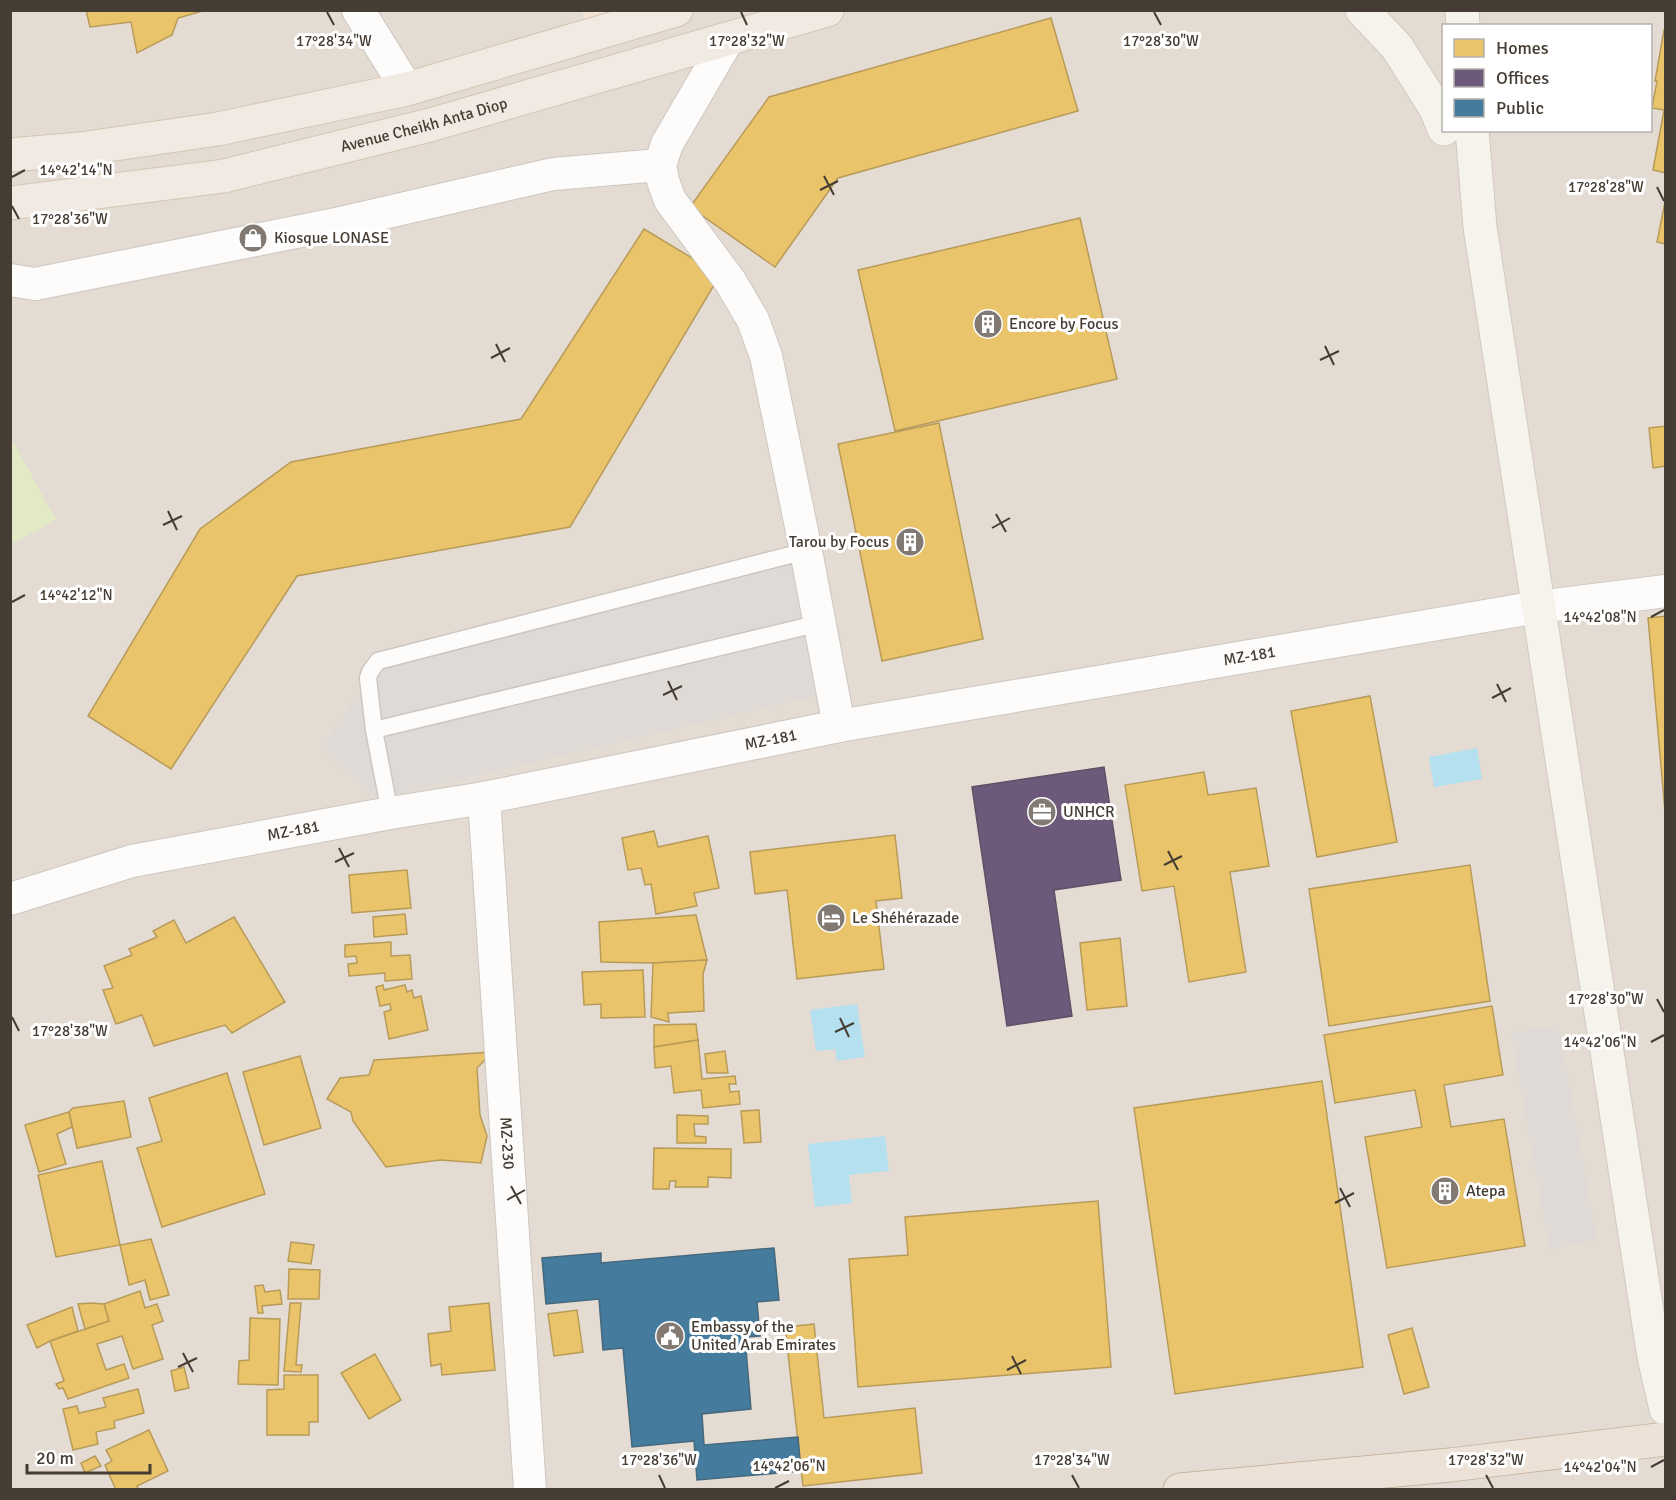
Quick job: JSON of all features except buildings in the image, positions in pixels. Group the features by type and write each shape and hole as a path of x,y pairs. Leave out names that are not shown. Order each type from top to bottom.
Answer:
{"highway":[{"path":"1180,1490 1450,1465 1665,1439"}],"main road":[{"name":"Avenue Cheikh Anta Diop","path":"10,204 224,176 430,125 727,41 827,10"},
{"path":"1362,10 1397,47 1436,109 1442,125"},
{"path":"10,155 80,149 218,129 407,89 672,11"},
{"path":"1445,132 1480,227"},
{"path":"1472,132 1480,227 1654,1357 1665,1409"}],"street":[{"path":"358,10 407,89"},
{"path":"727,41 667,144 660,165 670,200 730,280 753,320 766,356 839,726"},
{"path":"10,280 35,284 59,280 336,224 552,174 660,165"},
{"name":"MZ-181","path":"10,899 132,861 484,798 839,726 1538,607 1665,591"},
{"name":"MZ-230","path":"484,798 530,1490"}],"lane":[{"path":"390,813 374,730 368,678 378,661 806,551"},
{"path":"374,730 820,623"}],"shaded area":[{"path":"582,10 647,11 587,30"},
{"path":"11,11 1665,11 1665,1489 11,1489"},
{"path":"800,559 825,694 378,799 320,749 382,659"},
{"path":"1559,1025 1597,1240 1549,1249 1511,1033"}],"green space":[{"path":"10,436 56,520 11,544 10,544"}],"water":[{"path":"1477,748 1482,779 1434,787 1429,757"},
{"path":"857,1004 865,1057 837,1061 835,1049 816,1051 810,1010"},
{"path":"885,1136 889,1171 849,1175 852,1203 815,1207 808,1144"}],"place":[{"name":"Kiosque LONASE","path":"253,238"},
{"name":"Encore by Focus","path":"988,324"},
{"name":"Tarou by Focus","path":"910,542"},
{"name":"UNHCR","path":"1042,812"},
{"name":"Le Shéhérazade","path":"831,918"},
{"name":"Atepa","path":"1445,1191"},
{"name":"Embassy of the United Arab Emirates","path":"670,1336"}]}
